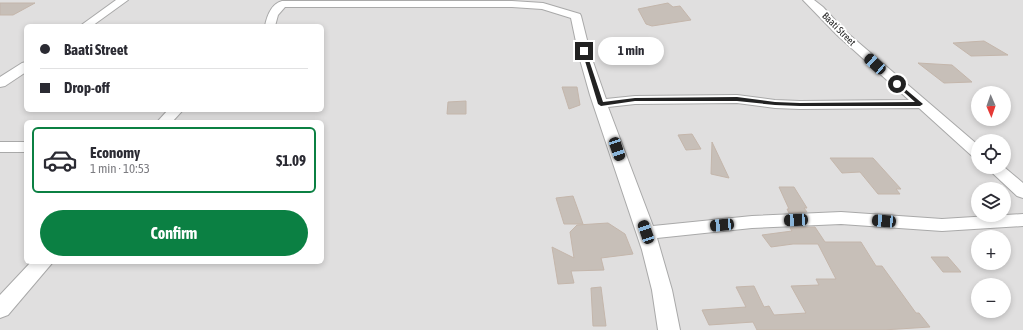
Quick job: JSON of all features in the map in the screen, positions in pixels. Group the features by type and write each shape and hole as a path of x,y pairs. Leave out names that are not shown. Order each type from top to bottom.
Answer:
{"street":[{"path":"88,24 123,0"},
{"name":"Baati Street","path":"808,0 819,9 841,33 920,104 971,147"},
{"path":"270,24 273,14 282,4 512,4 544,6 576,16 580,38 601,104 646,232 666,303 669,330"},
{"path":"0,83 24,67"},
{"path":"601,104 635,100 737,99 775,104 800,105 920,104"},
{"path":"166,120 174,112"},
{"path":"0,147 24,147"},
{"path":"1002,174 1023,192"},
{"path":"646,232 752,222 841,218 942,225 1023,220"},
{"path":"0,309 41,264"}],"shaded area":[{"path":"0,0 1023,0 1023,330 0,330"}],"building":[{"path":"0,3 35,3 13,15 0,15"},
{"path":"668,3 673,7 680,6 691,20 652,26 646,24 638,9"},
{"path":"984,41 1008,55 971,56 953,43"},
{"path":"918,63 952,65 972,82 944,83"},
{"path":"562,87 577,87 580,105 569,109"},
{"path":"466,101 466,114 447,114 448,102"},
{"path":"692,134 701,149 686,150 678,135"},
{"path":"712,142 729,178 711,174"},
{"path":"830,158 873,158 901,189 896,189 900,194 878,194 860,172 842,173"},
{"path":"779,187 794,187 807,208 804,208 807,212 789,213 787,209 789,209"},
{"path":"573,196 583,224 564,224 556,198"},
{"path":"608,223 625,234 633,254 601,258 604,270 571,271 574,283 558,284 552,247 574,258 570,232 577,225"},
{"path":"815,227 825,242 861,242 876,266 882,266 916,313 919,313 930,327 883,330 757,330 753,322 709,325 702,310 746,307 736,287 754,286 764,307 769,306 774,315 806,313 791,286 819,285 816,279 836,279 818,244 793,244 771,247 762,235 792,231 790,228"},
{"path":"931,257 948,257 961,272 943,272"},
{"path":"601,287 606,326 593,326 591,288"}],"route":[{"path":"584,51 601,104 635,100 737,99 755,100 775,104 800,105 920,104 897,84"}]}
